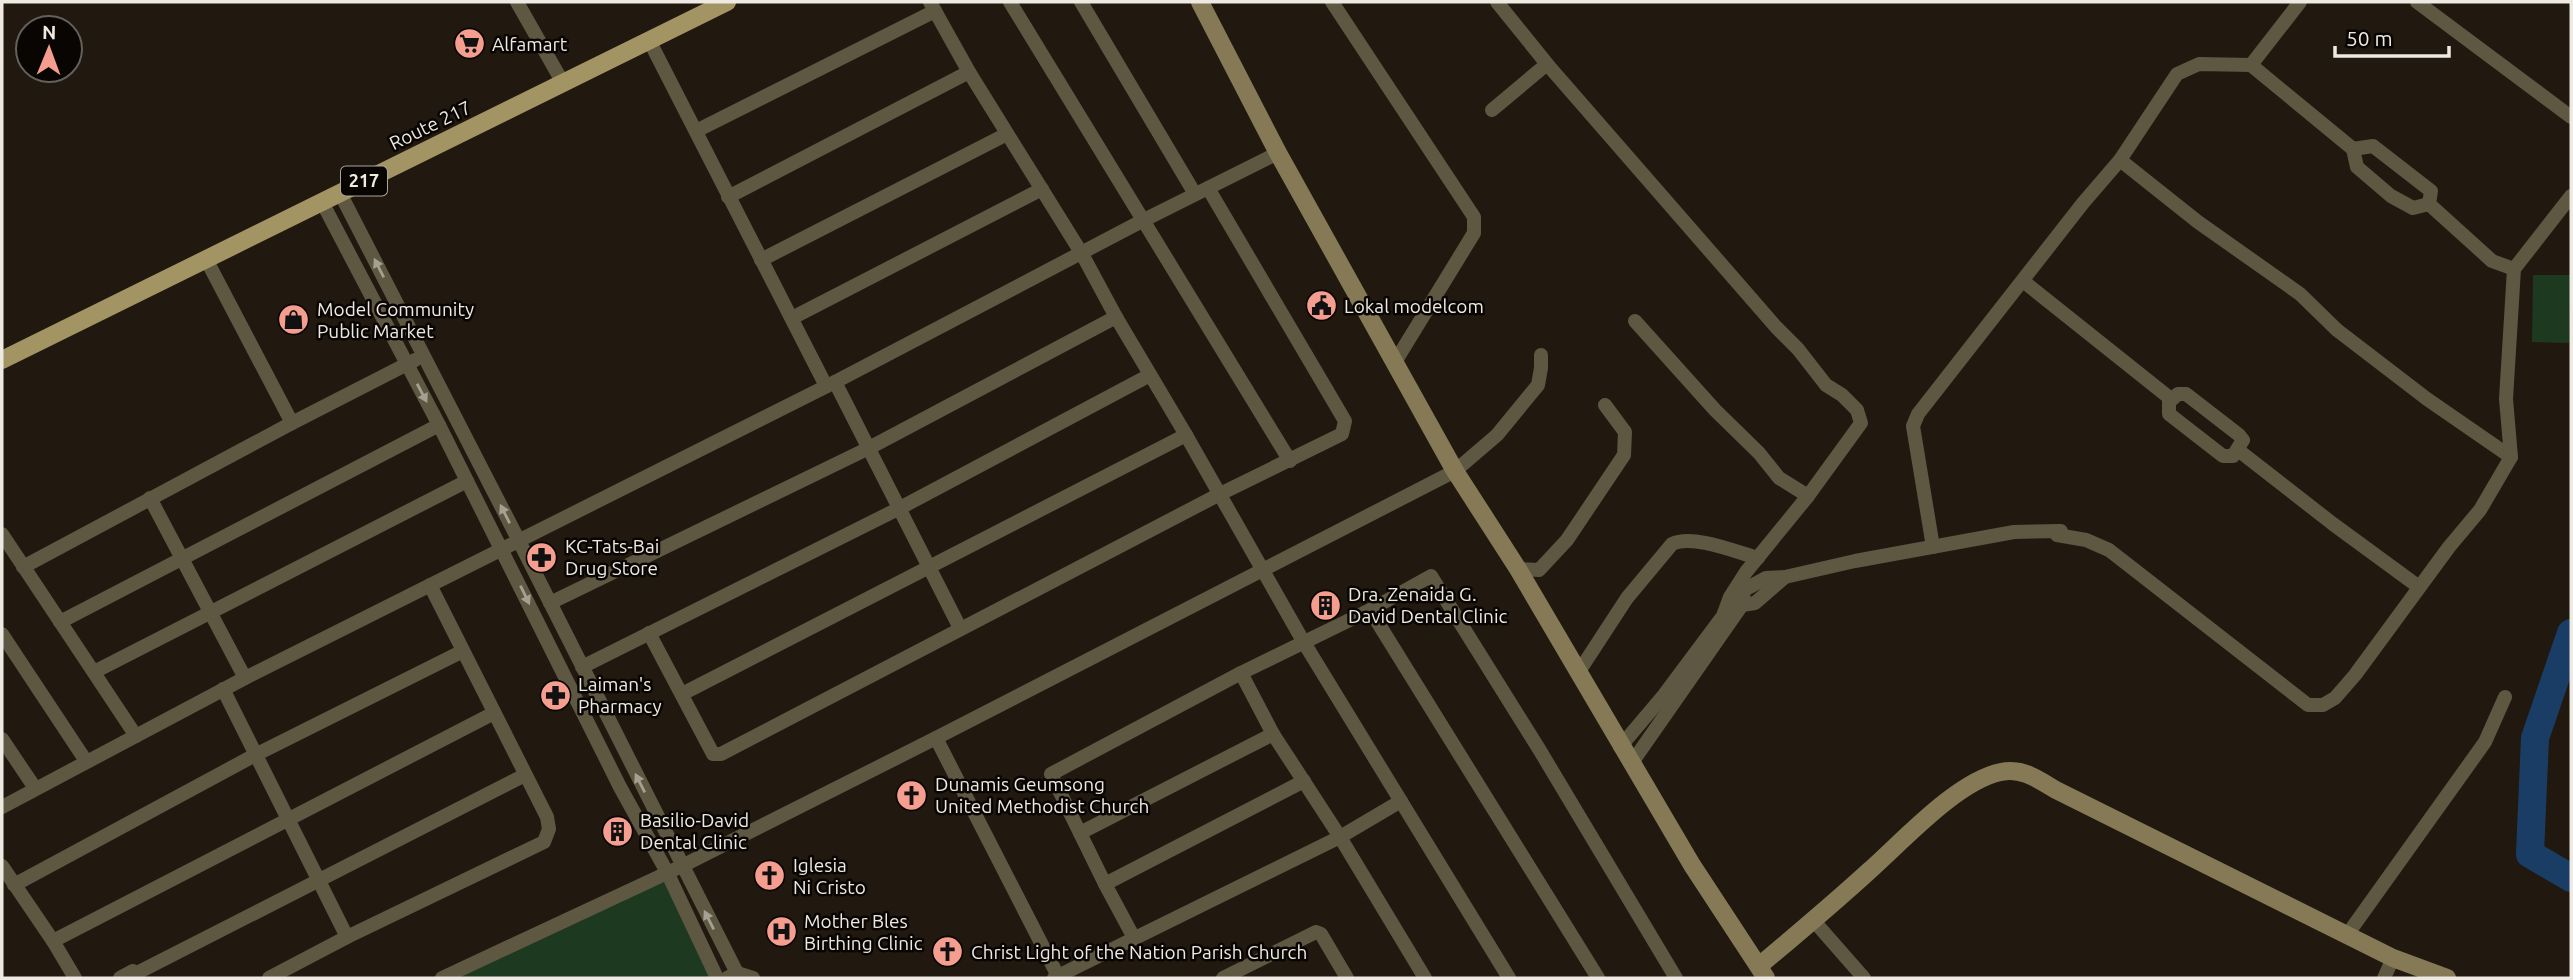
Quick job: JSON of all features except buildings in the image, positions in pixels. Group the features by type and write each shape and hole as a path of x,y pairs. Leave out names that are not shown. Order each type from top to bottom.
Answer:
{"main road":[{"name":"Route 217","path":"6,353 206,259 727,2"}],"street":[{"path":"517,2 563,83"},
{"path":"1010,2 1290,460"},
{"path":"649,633 713,754 716,755 1220,494 1342,434 1345,421 1081,2"},
{"path":"1200,2 1278,153 1455,471 1518,569 1620,747 1692,865 1762,972 1814,920 1949,800 1978,779 2004,771 2028,774 2393,958 2447,978"},
{"path":"1332,2 1474,217 1474,233 1395,362"},
{"path":"1497,2 1547,64 1798,349 1819,377 1857,410 1861,423 1808,496 1758,558 1731,597 1723,616 1664,695 1620,747"},
{"path":"2251,65 2300,2"},
{"path":"2417,2 2571,117"},
{"path":"696,131 933,6 969,72 1082,254 1303,641 1509,978"},
{"path":"650,42 761,260 869,448 960,628"},
{"path":"1492,110 1547,64"},
{"path":"1933,547 1913,426 1918,414 2082,203 2120,160 2177,74 2199,64 2251,65 2353,149 2357,167 2392,195 2413,208 2429,204"},
{"path":"728,197 969,72"},
{"path":"761,260 1007,134"},
{"path":"2353,149 2373,146 2385,154 2431,191 2429,204"},
{"path":"2,807 223,689 831,384 1142,220 1278,153"},
{"path":"2120,160 2198,222 2300,294 2337,330 2427,399 2511,457"},
{"path":"792,318 1042,189"},
{"path":"340,193 519,539 682,866 732,976 754,978"},
{"path":"1631,764 1742,605 1755,603 1785,577 1855,561 2014,532 2062,531 2057,535 2086,540 2109,550 2308,705 2323,705 2334,698 2355,675 2419,587 2480,510 2511,457 2506,398 2514,269 2571,196"},
{"path":"322,202 502,548 614,776 667,872 717,978"},
{"path":"2429,204 2492,261 2514,269"},
{"path":"206,259 292,423"},
{"path":"2023,281 2171,399"},
{"path":"550,603 869,448 1116,317"},
{"path":"1635,321 1759,453 1779,478 1808,496"},
{"path":"23,568 150,498 424,355"},
{"path":"442,978 682,866 1455,471 1497,435 1538,385 1541,355"},
{"path":"582,667 900,508 1150,375"},
{"path":"2178,394 2186,394 2239,435 2243,440 2233,456 2223,456 2169,414 2167,405 2171,399 2178,394"},
{"path":"1518,569 1539,570 1553,556 1567,540 1624,455 1625,432 1605,405"},
{"path":"60,621 439,425"},
{"path":"682,694 1186,435"},
{"path":"2238,450 2419,587"},
{"path":"94,672 467,481"},
{"path":"150,498 245,678"},
{"path":"2,534 136,736"},
{"path":"1578,673 1628,598 1672,544 1681,540 1696,541 1758,558"},
{"path":"1134,937 1052,777 1055,771 1431,576 1539,749 1670,976"},
{"path":"269,978 347,937 544,842 548,835 548,821 430,585"},
{"path":"1370,610 1598,978"},
{"path":"2,634 86,761"},
{"path":"14,885 255,755 463,651"},
{"path":"1241,673 1273,734 1425,978"},
{"path":"223,689 347,937"},
{"path":"2347,935 2485,742 2505,697"},
{"path":"53,941 494,713"},
{"path":"1080,833 1273,734"},
{"path":"936,738 1057,977 1339,837 1401,801"},
{"path":"2,739 35,788"},
{"path":"120,978 133,971 135,974 525,775"},
{"path":"1105,884 1304,780"},
{"path":"2,866 75,978"},
{"path":"1814,920 1864,978"},
{"path":"1223,978 1316,932 1321,934 1347,978"},
{"path":"2384,978 2393,958"}],"green space":[{"path":"2533,275 2570,275 2569,343 2532,342"},
{"path":"667,872 717,978 442,978"}],"waterway":[{"path":"2571,633 2535,738 2530,854 2571,878"}],"place":[{"name":"Alfamart","path":"469,44"},
{"name":"Lokal modelcom","path":"1321,306"},
{"name":"Model Community Public Market","path":"294,320"},
{"name":"KC-Tats-Bai Drug Store","path":"542,557"},
{"name":"Dra. Zenaida G. David Dental Clinic","path":"1325,605"},
{"name":"Laiman's Pharmacy","path":"555,695"},
{"name":"Dunamis Geumsong United Methodist Church","path":"912,795"},
{"name":"Basilio-David Dental Clinic","path":"617,831"},
{"name":"Iglesia Ni Cristo","path":"770,876"},
{"name":"Mother Bles Birthing Clinic","path":"781,932"},
{"name":"Christ Light of the Nation Parish Church","path":"948,952"}]}
